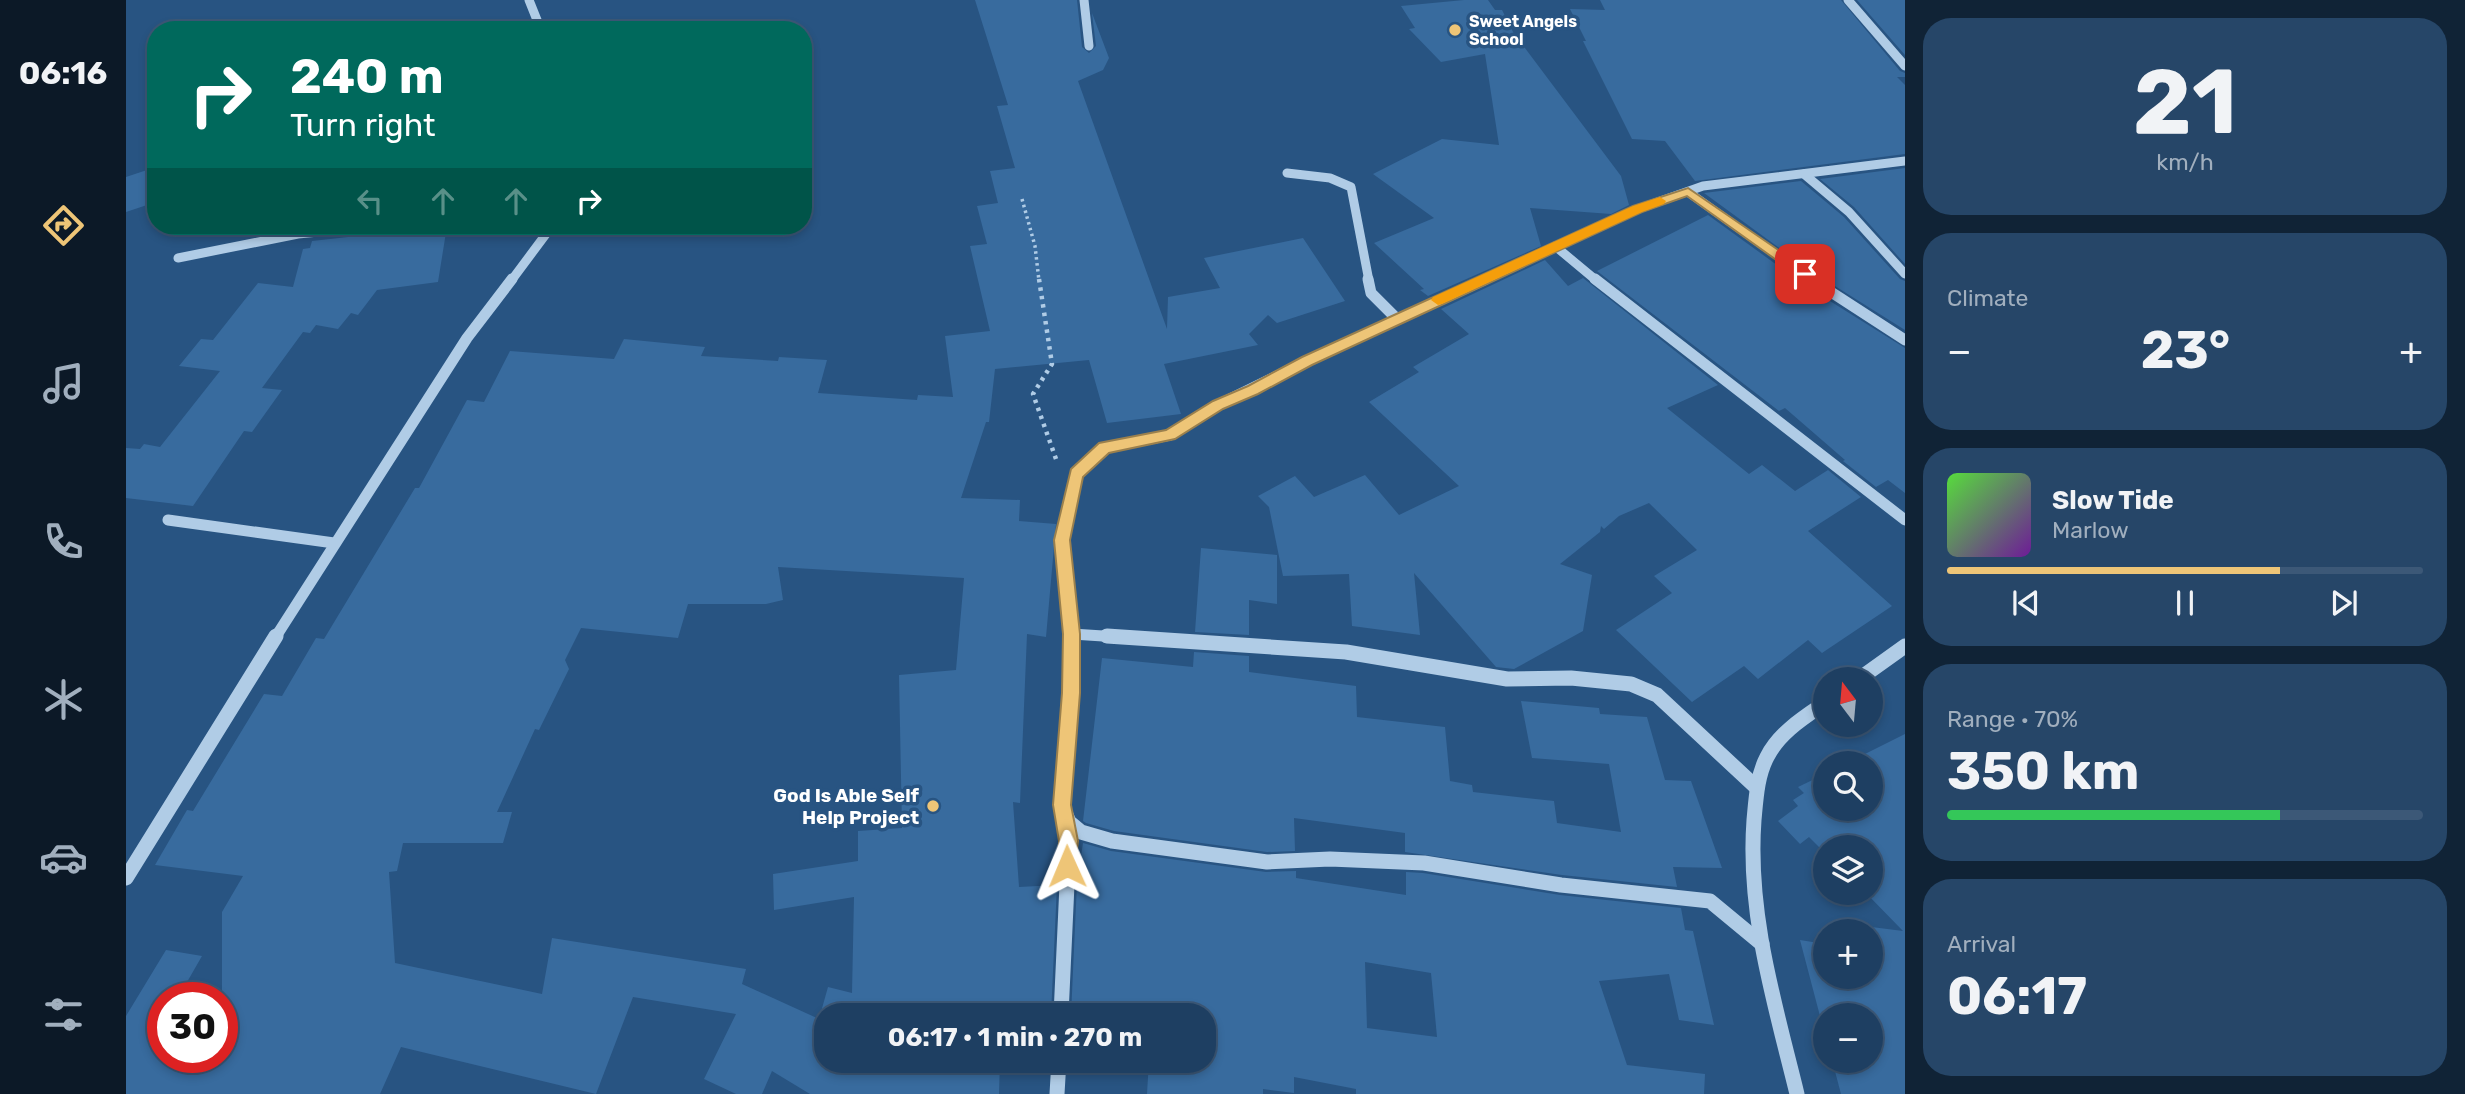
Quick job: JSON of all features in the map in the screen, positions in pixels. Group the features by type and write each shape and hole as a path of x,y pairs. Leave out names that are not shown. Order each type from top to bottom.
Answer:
{"street":[{"path":"529,0 537,21"},
{"path":"1084,0 1089,46"},
{"path":"1848,0 1905,66"},
{"path":"1062,1003 1069,841 1062,805 1071,693 1072,634 1062,540 1076,474 1104,448 1170,435 1218,405 1397,319 1638,209 1703,186 1905,161"},
{"path":"1287,173 1330,178 1351,187 1371,293 1397,319"},
{"path":"1804,174 1849,212 1905,274"},
{"path":"1688,192 1849,306 1905,340"},
{"path":"178,258 293,235"},
{"path":"126,878 334,543 467,338 545,235"},
{"path":"1555,246 1606,290 1727,380 1838,471 1905,520"},
{"path":"168,520 334,543"},
{"path":"1072,634 1346,652 1507,679 1571,678 1631,684 1657,695 1758,788"},
{"path":"1876,667 1905,646"},
{"path":"1797,1094 1762,944 1751,882 1752,830 1758,788 1767,757 1790,729 1813,712"},
{"path":"1062,805 1069,822 1081,832 1112,841 1268,862 1329,859 1424,863 1561,885 1710,901 1762,944"},
{"path":"1057,1094 1058,1073"}],"path":[{"path":"1021,199 1035,246 1043,317 1052,364 1033,394 1056,461 1076,474"}],"building":[{"path":"975,0 1077,0 1082,47 1089,53 1096,46 1092,13 1109,58 1103,70 1078,81 1167,329 1168,297 1220,288 1204,258 1303,238 1345,301 1277,323 1268,315 1249,334 1258,345 1164,364 1181,414 1107,423 1089,360 995,369 989,422 986,422 961,498 1020,500 1019,521 1056,524 1046,637 1027,634 1020,803 1013,802 1019,887 1057,885 1052,1003 824,1003 828,987 852,993 854,897 774,910 773,874 858,861 858,831 902,828 899,675 956,670 964,578 778,567 783,600 766,604 688,604 678,638 581,628 565,660 569,669 539,730 535,729 497,812 512,812 503,843 403,843 397,871 389,872 395,963 542,994 552,938 746,969 742,984 814,1017 814,1073 1000,1073 999,1094 810,1094 772,1071 762,1094 736,1094 704,1079 736,1014 633,997 596,1094 401,1047 380,1094 126,1094 126,1016 166,950 202,956 187,982 147,982 147,1073 238,1073 238,982 222,982 222,912 243,876 155,865 187,810 193,811 264,694 282,696 316,638 324,639 415,488 419,488 467,400 484,402 510,351 614,359 624,339 705,347 701,356 778,361 779,357 827,360 818,393 917,400 918,395 953,397 945,336 990,331 970,246 987,244 977,206 998,203 990,171 1015,168 997,106 1008,105"},
{"path":"1488,0 1495,10 1502,10 1513,32 1621,176 1629,205 1611,214 1530,208 1541,246 1428,296 1420,290 1424,289 1374,243 1434,218 1373,174 1442,139 1499,145 1485,54 1441,62 1409,29 1415,28 1401,6"},
{"path":"1600,0 1841,0 1900,71 1905,73 1905,77 1897,77 1905,85 1905,154 1695,181 1665,141 1632,139 1570,9 1605,10"},
{"path":"1857,0 1905,0 1905,55"},
{"path":"1905,168 1905,264 1854,207 1820,179"},
{"path":"147,170 147,205 126,212 126,177"},
{"path":"1801,181 1844,217 1900,279 1905,281 1905,330 1811,271 1704,193"},
{"path":"1708,215 1806,286 1905,348 1905,493 1888,480 1876,487 1785,408 1779,411 1597,271"},
{"path":"366,235 446,235 438,282 377,290 358,315 351,313 338,329 316,325 310,333 303,332 262,388 282,390 252,432 244,431 193,506 126,498 126,448 140,449 144,444 160,447 220,371 179,366 201,339 213,340 258,283 293,287 303,249 310,248 312,241"},
{"path":"1545,260 1568,286 1583,278 1718,385 1667,408 1749,474 1762,465 1795,491 1828,470 1861,497 1808,531 1892,606 1822,653 1808,640 1758,679 1744,666 1692,702 1616,630 1672,593 1654,576 1697,550 1649,503 1619,516 1604,529 1601,526 1600,532 1560,564 1592,575 1583,631 1514,669 1496,667 1414,573 1420,635 1352,626 1349,574 1283,576 1269,507 1258,496 1295,476 1314,497 1365,475 1399,515 1459,486 1369,402 1419,372 1413,367 1469,334 1441,309"},
{"path":"1201,548 1277,555 1277,604 1249,600 1249,635 1195,632"},
{"path":"1194,652 1249,656 1249,672 1356,686 1357,717 1445,727 1450,781 1472,785 1473,792 1554,801 1557,823 1621,832 1609,764 1532,758 1521,701 1599,708 1600,714 1647,717 1665,780 1691,781 1722,868 1673,867 1677,887 1562,875 1405,852 1405,833 1294,818 1295,851 1267,852 1114,831 1086,823 1083,821 1102,658 1193,667"},
{"path":"1905,734 1905,1094 1841,1094 1835,1073 1883,1073 1883,1003 1817,1003 1800,940 1813,942 1813,989 1883,989 1883,928 1903,931 1878,905 1883,905 1883,835 1813,835 1813,841 1809,837 1800,844 1778,821 1798,806 1793,800 1804,793 1798,787 1813,780 1813,821 1883,821 1883,751 1871,751"},
{"path":"1083,843 1111,851 1266,872 1296,871 1296,878 1406,895 1406,872 1560,895 1681,908 1685,930 1693,931 1714,1025 1679,1020 1669,974 1599,981 1627,1065 1705,1074 1704,1094 1356,1094 1356,1089 1294,1077 1294,1093 1263,1089 1263,1094 1147,1094 1148,1073 1216,1073 1216,1003 1072,1003 1077,883","holes":["1365,962 1431,973 1437,1037 1367,1028"]}],"slow traffic":[{"path":"1438,300 1660,201"}],"place":[{"name":"Sweet Angels School","path":"1455,30"},
{"name":"God Is Able Self Help Project","path":"933,806"}],"route":[{"path":"1067,866 1069,841 1062,805 1071,693 1072,634 1062,540 1076,474 1104,448 1170,435 1218,405 1307,361 1638,209 1688,192 1805,274"}]}
